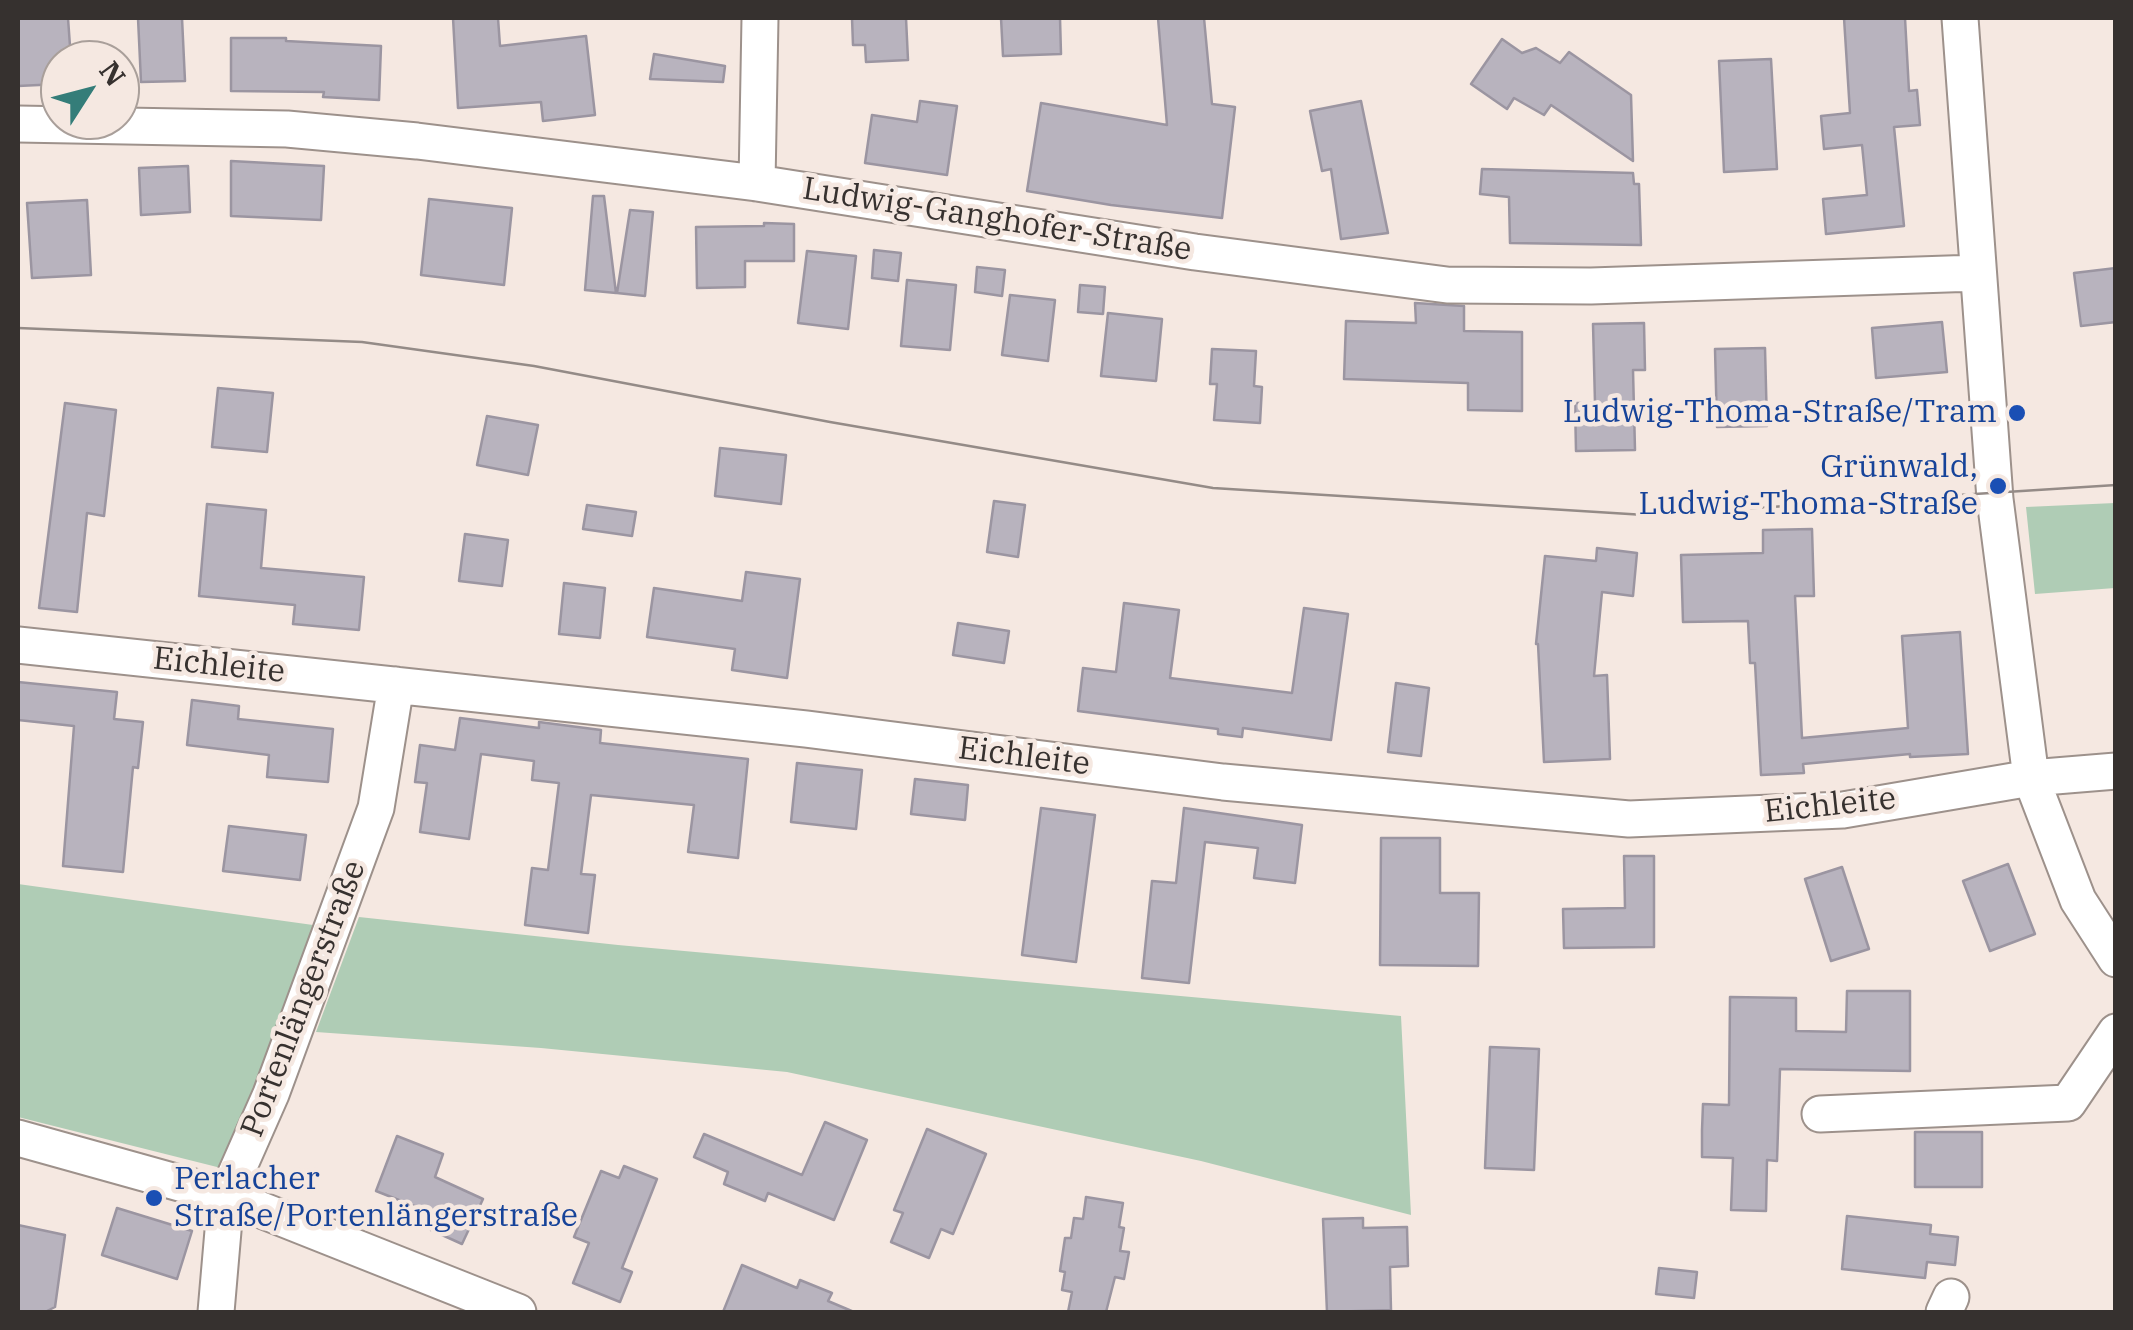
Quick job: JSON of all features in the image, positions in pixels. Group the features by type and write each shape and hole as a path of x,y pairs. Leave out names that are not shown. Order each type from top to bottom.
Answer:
{"street":[{"path":"757,183 760,18"},
{"path":"1960,18 1996,499 2031,778 2078,900 2116,958"},
{"name":"Ludwig-Ganghofer-Straße","path":"18,124 287,129 417,141 757,183 1195,252 1447,285 1592,286 1977,273"},
{"name":"Eichleite","path":"18,645 806,730 1223,782 1629,819 1844,810 2031,778 2116,771"},
{"name":"Portenlängerstraße","path":"216,1312 226,1196 271,1094 376,808 396,685"},
{"path":"1820,1114 2068,1103 2116,1032"},
{"path":"18,1138 226,1196 518,1312"}],"green space":[{"path":"2115,503 2115,588 2035,594 2026,507"},
{"path":"18,884 313,925 221,1168 18,1117"},
{"path":"359,917 618,945 1401,1016 1411,1215 1201,1161 787,1072 541,1048 316,1032"}],"building":[{"path":"18,18 68,18 70,40 40,40 40,85 18,86"},
{"path":"138,18 182,18 185,81 141,82"},
{"path":"453,18 498,18 500,46 586,36 595,115 543,121 541,102 458,108"},
{"path":"852,18 906,18 908,60 866,62 865,45 853,45"},
{"path":"1001,18 1060,18 1061,54 1003,56"},
{"path":"1158,18 1204,18 1212,104 1235,107 1222,218 1027,191 1041,103 1167,125"},
{"path":"1844,18 1905,18 1909,91 1917,90 1920,125 1894,127 1904,226 1826,234 1823,199 1867,195 1862,145 1824,149 1821,116 1850,113"},
{"path":"231,38 381,46 379,100 323,97 324,92 231,91"},
{"path":"1502,39 1522,53 1536,48 1560,63 1569,52 1631,95 1633,161 1551,105 1544,115 1514,98 1507,109 1471,84"},
{"path":"654,54 725,66 723,82 650,79"},
{"path":"1771,59 1777,169 1724,172 1719,61"},
{"path":"920,101 957,106 947,175 865,163 872,115 917,122"},
{"path":"1361,101 1388,233 1341,239 1331,169 1322,171 1310,111"},
{"path":"231,161 324,166 321,220 231,216"},
{"path":"188,166 190,212 141,215 139,168"},
{"path":"1482,169 1633,173 1634,184 1639,184 1641,245 1510,243 1509,197 1480,194"},
{"path":"593,196 604,196 616,293 585,290"},
{"path":"429,199 512,208 504,285 421,275"},
{"path":"87,200 91,275 32,278 27,203"},
{"path":"630,210 653,212 645,296 617,293"},
{"path":"794,224 794,261 745,261 745,287 697,288 696,227"},
{"path":"874,250 901,253 898,281 872,278"},
{"path":"807,251 856,256 848,329 798,323"},
{"path":"977,267 1005,270 1002,296 975,292"},
{"path":"2116,268 2116,322 2081,326 2074,273"},
{"path":"907,280 956,285 950,350 901,346"},
{"path":"1080,285 1105,287 1103,314 1078,312"},
{"path":"1010,295 1055,300 1048,361 1002,355"},
{"path":"1415,303 1464,306 1464,331 1522,332 1522,411 1468,410 1468,383 1344,379 1346,321 1416,323"},
{"path":"1108,313 1162,319 1156,381 1101,376"},
{"path":"1942,322 1947,372 1876,378 1872,328"},
{"path":"1644,323 1645,370 1633,370 1635,450 1576,451 1575,403 1595,403 1593,324"},
{"path":"1765,348 1767,426 1717,427 1715,349"},
{"path":"1212,349 1256,351 1254,386 1262,387 1260,423 1214,420 1217,384 1210,384"},
{"path":"218,388 273,393 267,452 212,447"},
{"path":"65,403 116,410 104,516 87,513 77,612 39,608"},
{"path":"487,416 538,425 528,475 477,465"},
{"path":"720,448 786,455 781,504 715,496"},
{"path":"994,501 1025,505 1018,557 987,552"},
{"path":"207,504 266,510 261,568 364,577 359,630 293,624 295,605 199,596"},
{"path":"587,505 636,512 632,536 583,529"},
{"path":"1812,529 1814,596 1795,596 1802,738 1908,728 1902,636 1960,632 1968,754 1910,754 1803,764 1804,773 1761,775 1755,663 1750,663 1748,621 1683,622 1681,555 1763,553 1763,530"},
{"path":"465,534 508,540 502,586 459,581"},
{"path":"1597,548 1637,553 1633,596 1602,592 1594,676 1607,675 1610,759 1544,762 1536,644 1545,556 1596,561"},
{"path":"746,572 800,579 787,678 732,670 735,649 647,637 654,588 742,601"},
{"path":"564,583 605,588 600,638 559,634"},
{"path":"1124,603 1179,610 1170,678 1292,693 1304,608 1348,614 1331,740 1243,728 1242,737 1218,734 1218,729 1078,711 1083,668 1116,672"},
{"path":"958,623 1009,631 1004,663 953,655"},
{"path":"18,682 117,692 114,719 143,722 138,768 133,767 123,872 63,866 74,726 18,720"},
{"path":"1396,683 1429,688 1421,756 1388,752"},
{"path":"192,700 239,706 238,719 333,729 328,782 267,777 269,755 187,745"},
{"path":"460,718 539,728 539,722 601,730 600,743 748,759 738,858 688,852 694,805 591,795 581,874 595,875 588,933 525,925 532,868 548,870 559,783 532,780 534,761 481,754 469,839 420,832 427,783 415,782 420,745 455,750"},
{"path":"797,763 862,770 856,829 791,822"},
{"path":"915,779 968,785 965,820 911,814"},
{"path":"1041,808 1095,815 1076,962 1022,955"},
{"path":"1184,808 1302,825 1295,883 1254,878 1258,848 1205,842 1189,983 1142,978 1152,881 1176,883"},
{"path":"229,826 306,835 300,880 223,871"},
{"path":"1381,838 1440,838 1440,893 1479,893 1478,966 1380,965"},
{"path":"1624,856 1654,856 1654,947 1564,948 1563,909 1625,908"},
{"path":"2008,864 2035,934 1990,951 1963,881"},
{"path":"1842,867 1869,949 1831,961 1805,879"},
{"path":"1847,991 1910,991 1910,1071 1780,1069 1777,1161 1767,1160 1766,1211 1731,1210 1733,1158 1702,1157 1703,1104 1729,1105 1730,997 1796,998 1796,1031 1846,1032"},
{"path":"1490,1047 1539,1049 1534,1170 1485,1168"},
{"path":"825,1122 867,1140 834,1220 768,1193 765,1201 724,1184 728,1172 694,1157 704,1134 802,1175"},
{"path":"927,1129 986,1154 953,1234 941,1229 929,1258 891,1242 903,1213 894,1210"},
{"path":"1915,1132 1982,1132 1982,1187 1915,1187"},
{"path":"397,1136 443,1154 435,1177 483,1199 462,1244 431,1230 437,1215 376,1191"},
{"path":"624,1166 657,1179 622,1268 632,1272 620,1302 573,1283 589,1243 574,1237 601,1171 619,1178"},
{"path":"1086,1197 1123,1203 1120,1251 1129,1252 1124,1279 1115,1277 1106,1312 1068,1312 1072,1292 1062,1290 1065,1272 1060,1271 1065,1238 1071,1238 1074,1218 1083,1219"},
{"path":"117,1208 192,1231 177,1279 102,1255"},
{"path":"1847,1216 1931,1225 1930,1234 1958,1237 1955,1265 1927,1262 1925,1278 1842,1269"},
{"path":"1363,1218 1363,1228 1407,1227 1408,1266 1390,1267 1391,1310 1327,1312 1323,1219"},
{"path":"18,1225 65,1235 55,1307 45,1312 18,1312"},
{"path":"742,1265 797,1288 800,1280 832,1293 828,1301 854,1312 723,1312"},
{"path":"1659,1268 1697,1272 1694,1298 1656,1294"}],"tram line":[{"path":"18,328 362,342 534,366 1213,488 1645,515 2116,485"}],"place":[{"name":"Ludwig-Thoma-Straße/Tram","path":"2017,413"},
{"name":"Grünwald, Ludwig-Thoma-Straße","path":"1998,486"},
{"name":"Perlacher Straße/Portenlängerstraße","path":"154,1198"}]}
